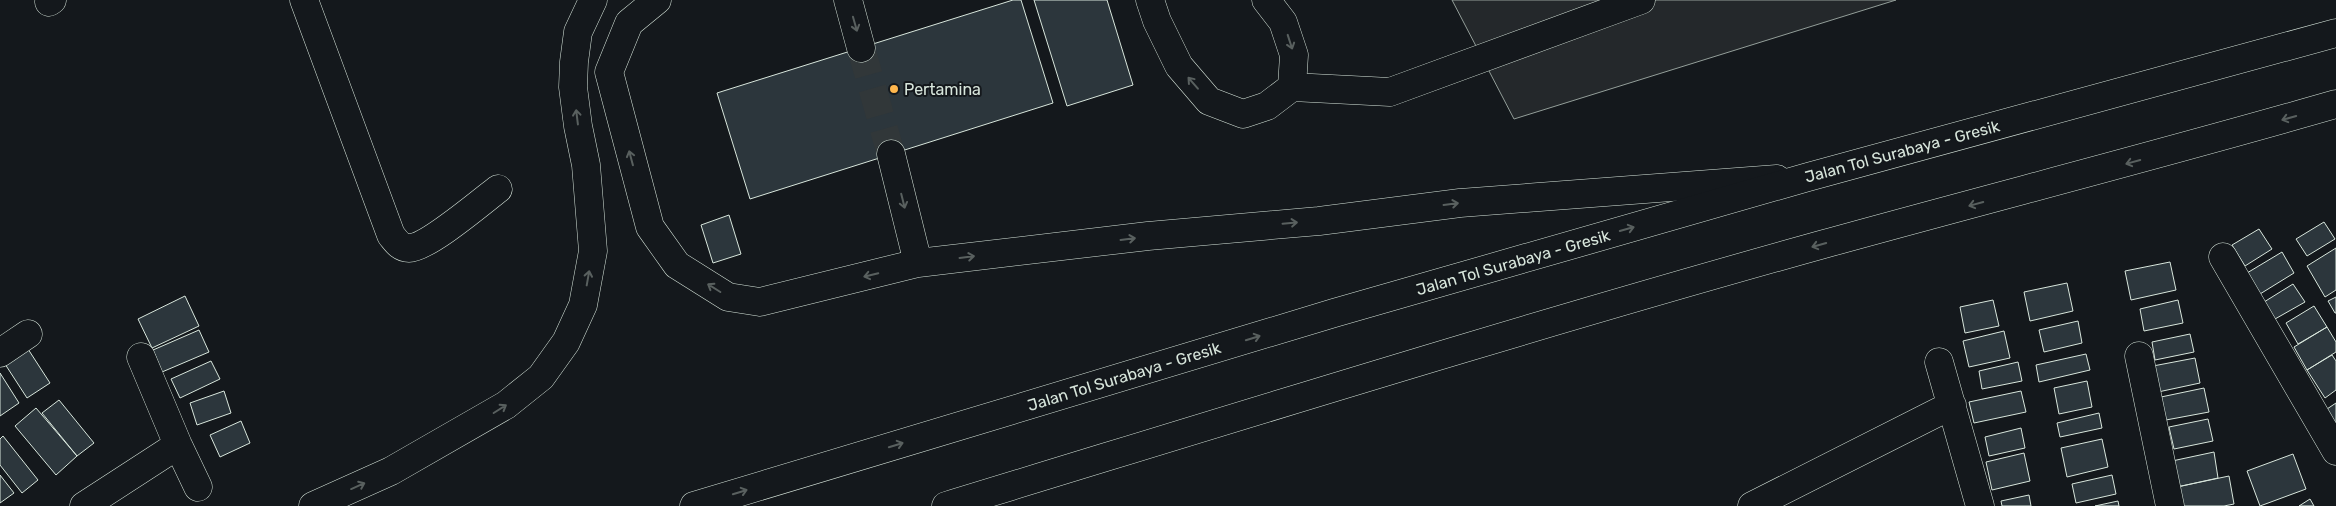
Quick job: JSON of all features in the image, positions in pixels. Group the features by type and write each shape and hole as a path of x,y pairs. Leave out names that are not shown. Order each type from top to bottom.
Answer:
{"main road":[{"path":"304,0 391,235 398,244 407,248 417,247 425,243 498,190"},
{"path":"313,506 391,471 506,405 540,377 566,342 583,305 593,251 586,165 573,87 578,32 593,0"},
{"path":"657,0 629,23 609,72 650,227 678,265 728,297 760,302 918,263 1148,236 1318,221 1460,203 1808,177"},
{"path":"848,0 862,48"},
{"path":"1150,0 1157,21 1179,66 1209,101 1243,114 1267,106 1292,87 1390,92 1641,0"},
{"path":"1266,0 1283,22 1294,55 1292,87"},
{"name":"Jalan Tol Surabaya - Gresik","path":"694,506 1334,313 1808,177 2336,33"},
{"path":"946,506 1598,308 1815,246 2153,156 2336,104"},
{"path":"891,154 918,263"},
{"path":"2223,257 2336,451"},
{"path":"0,354 28,334"},
{"path":"2139,356 2170,506"},
{"path":"141,357 198,488"},
{"path":"1940,362 1980,506"},
{"path":"1752,506 1952,405"},
{"path":"84,506 178,445"}],"shaded area":[{"path":"1452,0 1896,0 1514,119"}],"building":[{"path":"1013,0 1021,0 1053,103 750,199 717,93"},
{"path":"1034,0 1107,0 1133,85 1067,106"},
{"path":"729,215 741,254 713,263 701,225"},
{"path":"2324,222 2335,239 2307,256 2296,239"},
{"path":"2259,229 2272,249 2245,266 2232,245"},
{"path":"2336,248 2336,290 2325,297 2307,266"},
{"path":"2282,252 2294,273 2260,294 2247,273"},
{"path":"2170,262 2176,290 2131,300 2125,271"},
{"path":"2067,283 2073,311 2030,321 2024,292"},
{"path":"2293,284 2305,302 2275,319 2264,302"},
{"path":"185,296 199,326 152,348 138,319"},
{"path":"2336,297 2336,313 2335,313 2328,301"},
{"path":"1993,300 1999,326 1965,333 1960,307"},
{"path":"2178,300 2183,323 2144,331 2140,309"},
{"path":"2314,306 2327,327 2298,344 2286,323"},
{"path":"2078,321 2082,343 2044,352 2039,330"},
{"path":"2327,327 2336,342 2336,352 2307,370 2294,347"},
{"path":"199,330 209,352 162,372 153,350"},
{"path":"2004,331 2010,358 1969,367 1963,341"},
{"path":"2190,334 2194,352 2155,360 2152,342"},
{"path":"28,349 50,383 27,398 5,364"},
{"path":"2086,354 2090,370 2039,382 2036,365"},
{"path":"2332,355 2336,361 2336,390 2325,398 2307,370"},
{"path":"2195,358 2200,383 2158,392 2153,366"},
{"path":"211,361 220,379 180,398 171,379"},
{"path":"2018,362 2022,381 1982,389 1979,371"},
{"path":"0,373 19,403 0,416"},
{"path":"2087,381 2092,407 2059,414 2054,388"},
{"path":"2204,388 2209,412 2166,420 2161,397"},
{"path":"224,391 231,413 197,425 190,403"},
{"path":"2021,391 2026,412 1974,423 1969,402"},
{"path":"59,400 94,443 77,456 42,413"},
{"path":"2336,403 2336,424 2327,409"},
{"path":"36,408 77,456 56,475 15,426"},
{"path":"2099,413 2102,428 2060,437 2057,423"},
{"path":"2208,419 2213,441 2174,449 2169,427"},
{"path":"241,421 250,443 220,457 210,435"},
{"path":"2021,428 2025,448 1989,456 1985,437"},
{"path":"3,436 38,480 22,493 0,465 0,439"},
{"path":"2102,439 2108,467 2067,477 2061,448"},
{"path":"2214,452 2218,478 2177,487 2172,461"},
{"path":"2024,453 2030,481 1992,490 1986,462"},
{"path":"2293,454 2306,489 2260,506 2247,471"},
{"path":"0,475 14,493 0,503"},
{"path":"2112,475 2116,494 2076,503 2072,484"},
{"path":"2229,476 2234,504 2224,506 2181,506 2177,487"},
{"path":"2029,495 2031,506 2002,506 2001,501"},
{"path":"2310,499 2314,506 2299,506"},
{"path":"2118,501 2119,506 2095,506"}],"tunnel":[{"path":"861,48 891,154"}],"place":[{"name":"Pertamina","path":"894,89"}]}
